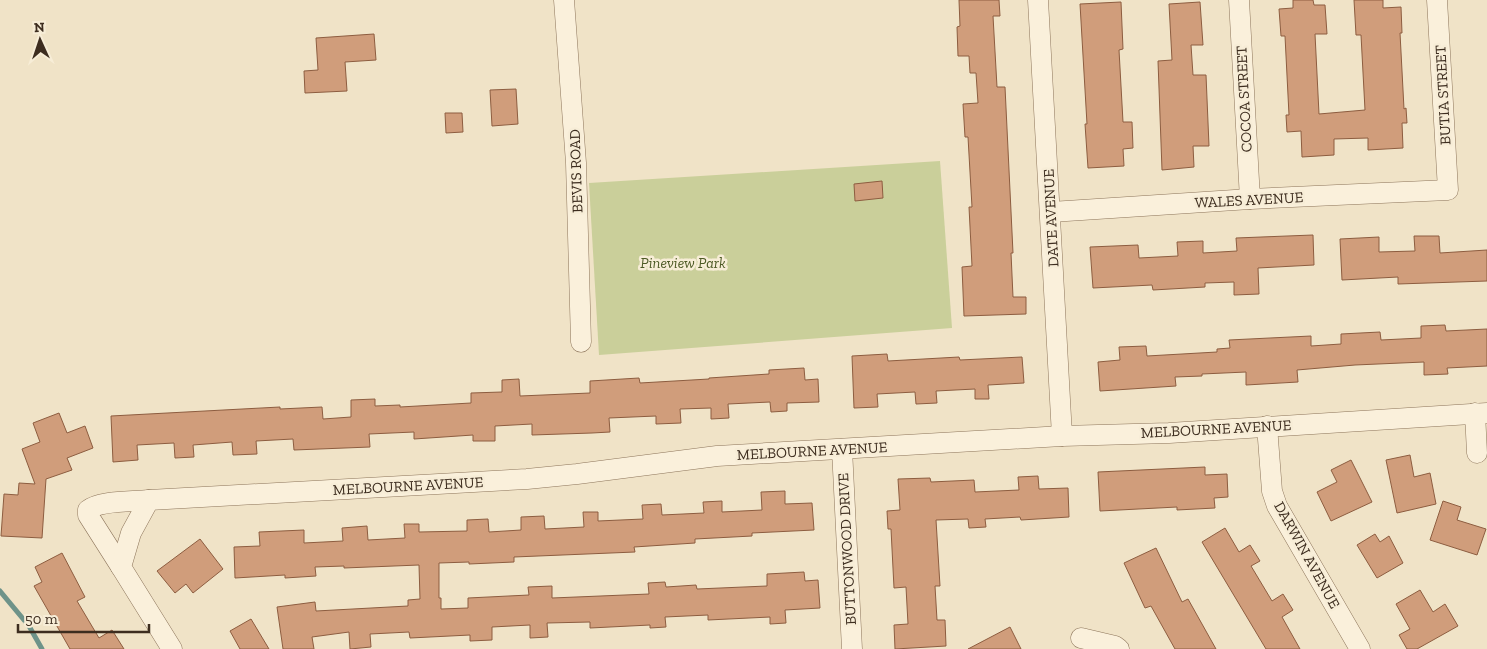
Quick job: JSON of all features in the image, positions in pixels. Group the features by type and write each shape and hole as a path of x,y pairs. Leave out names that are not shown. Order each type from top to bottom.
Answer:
{"street":[{"name":"BEVIS ROAD","path":"564,0 576,163 581,342"},
{"name":"DATE AVENUE","path":"1038,0 1062,436"},
{"name":"COCOA STREET","path":"1239,0 1250,199"},
{"name":"BUTIA STREET","path":"1437,0 1448,190"},
{"name":"WALES AVENUE","path":"1051,212 1250,199 1448,190"},
{"name":"MELBOURNE AVENUE","path":"121,567 88,515 88,510 93,506 149,500 526,479 586,474 718,456 1062,436 1169,433 1481,413 1477,453"},
{"name":"DARWIN AVENUE","path":"1268,426 1272,491 1276,506 1360,649"},
{"name":"BUTTONWOOD DRIVE","path":"842,449 852,649"},
{"path":"149,500 131,533 121,567 172,649"},
{"path":"1081,638 1116,646 1119,649"}],"green space":[{"name":"Pineview Park","path":"940,161 952,328 599,355 589,183"}],"building":[{"path":"959,0 999,0 1000,16 993,16 997,87 1005,87 1013,253 1011,253 1013,297 1026,297 1026,314 964,316 962,267 972,266 969,207 972,207 968,137 965,137 963,104 978,103 976,73 970,73 969,56 958,56 957,27 960,26"},
{"path":"1293,0 1313,0 1314,5 1325,5 1327,34 1315,34 1319,114 1365,110 1361,35 1356,35 1354,0 1383,0 1383,8 1401,7 1402,33 1400,33 1404,109 1406,108 1407,123 1402,123 1403,148 1368,150 1368,138 1334,139 1334,155 1302,157 1301,131 1287,132 1286,115 1289,115 1285,36 1281,36 1279,9 1293,8"},
{"path":"1121,2 1123,49 1119,50 1123,122 1132,122 1133,148 1123,149 1124,166 1088,168 1080,4"},
{"path":"1200,2 1203,45 1191,45 1193,75 1206,75 1209,146 1193,146 1194,167 1162,170 1158,61 1172,60 1169,4"},
{"path":"374,34 376,60 345,62 347,91 305,93 304,71 318,70 316,38"},
{"path":"516,89 518,124 492,126 490,90"},
{"path":"445,113 462,113 463,132 446,133"},
{"path":"882,181 883,198 855,201 854,184"},
{"path":"1313,235 1314,265 1258,268 1259,294 1234,295 1234,282 1205,283 1205,287 1153,290 1152,285 1093,288 1090,247 1138,245 1139,258 1178,256 1177,242 1203,241 1203,253 1237,251 1236,238"},
{"path":"1414,236 1439,236 1440,253 1487,250 1487,281 1398,284 1398,277 1342,280 1340,239 1379,237 1379,252 1415,251"},
{"path":"1445,325 1446,331 1487,329 1487,366 1447,368 1448,374 1424,375 1424,362 1355,365 1297,370 1298,382 1246,385 1246,372 1202,374 1202,376 1175,377 1176,386 1100,391 1098,362 1120,360 1119,347 1146,346 1147,356 1217,352 1217,349 1230,348 1229,340 1311,336 1311,346 1341,344 1341,334 1380,332 1381,340 1421,338 1421,326"},
{"path":"887,354 888,361 959,357 960,360 1022,357 1024,383 988,385 989,399 975,399 975,389 936,391 937,403 916,404 915,392 877,394 878,407 854,408 852,356"},
{"path":"804,368 805,380 818,379 819,402 787,403 787,411 771,412 770,402 728,404 729,418 711,419 711,408 680,409 681,423 656,424 656,416 609,418 610,432 592,433 532,435 532,424 495,426 495,441 473,441 473,435 414,439 414,432 369,434 370,447 294,450 293,439 256,441 257,454 233,455 232,442 193,445 194,457 175,458 174,443 137,445 138,460 113,462 111,416 280,407 280,409 322,407 323,419 351,417 351,400 375,399 375,406 400,405 400,407 471,403 471,393 502,392 502,380 519,379 520,396 590,393 590,381 639,378 640,383 709,379 769,374 769,370"},
{"path":"59,413 67,433 85,426 93,448 67,458 72,470 46,479 42,538 1,536 4,494 18,495 19,483 35,484 22,449 40,442 33,423"},
{"path":"1410,455 1414,477 1430,473 1436,504 1397,513 1386,460"},
{"path":"1351,460 1372,502 1331,521 1317,492 1337,482 1331,470"},
{"path":"1205,467 1205,475 1227,474 1228,497 1214,498 1215,508 1177,510 1177,507 1100,511 1098,472"},
{"path":"1038,476 1039,489 1068,488 1069,517 1021,520 1020,517 985,519 986,527 969,528 968,519 936,520 940,586 935,586 937,620 945,620 946,646 895,649 894,625 908,624 906,587 894,588 891,529 888,529 887,511 900,510 898,479 930,478 931,482 974,480 975,492 1019,490 1018,477"},
{"path":"785,491 785,504 812,503 814,530 752,533 752,536 695,539 695,543 634,547 635,552 514,557 514,562 439,563 439,598 441,598 441,609 468,608 468,598 529,595 528,587 552,586 552,598 649,594 648,583 665,582 666,587 696,585 697,589 767,586 767,574 804,572 805,581 818,580 820,608 785,610 786,623 770,624 770,617 708,620 708,615 665,617 666,627 650,628 650,625 590,628 590,622 547,623 548,637 530,638 530,625 492,627 492,640 470,641 470,635 410,638 409,632 370,634 371,647 350,649 349,632 312,637 314,649 283,649 277,607 315,602 316,611 408,606 408,600 420,599 419,565 344,568 344,566 315,567 316,576 285,578 285,575 235,578 234,547 260,546 259,532 304,530 304,543 343,541 342,528 367,526 368,540 405,538 404,524 419,524 419,532 467,531 467,520 488,519 489,532 521,530 521,517 544,516 545,529 584,527 583,512 598,512 598,521 643,519 642,505 661,504 662,515 704,513 703,502 722,501 722,512 762,510 761,492"},
{"path":"1443,501 1461,507 1457,520 1486,529 1477,555 1430,540"},
{"path":"1225,528 1239,552 1250,545 1260,561 1251,566 1272,601 1283,594 1293,610 1282,617 1300,649 1266,649 1202,542"},
{"path":"1375,534 1380,542 1389,536 1403,563 1377,578 1357,545"},
{"path":"200,539 223,569 193,593 186,584 175,593 157,571"},
{"path":"1156,548 1182,602 1188,599 1216,649 1175,649 1151,606 1145,608 1124,563"},
{"path":"62,553 85,597 77,601 99,638 112,630 124,649 70,649 34,586 42,582 35,567"},
{"path":"1420,590 1433,612 1445,604 1458,626 1417,649 1407,649 1399,635 1410,629 1396,604"},
{"path":"251,619 269,649 240,649 230,631"},
{"path":"1010,627 1021,649 968,649"}],"waterway":[{"path":"0,591 29,626 42,649"}]}
